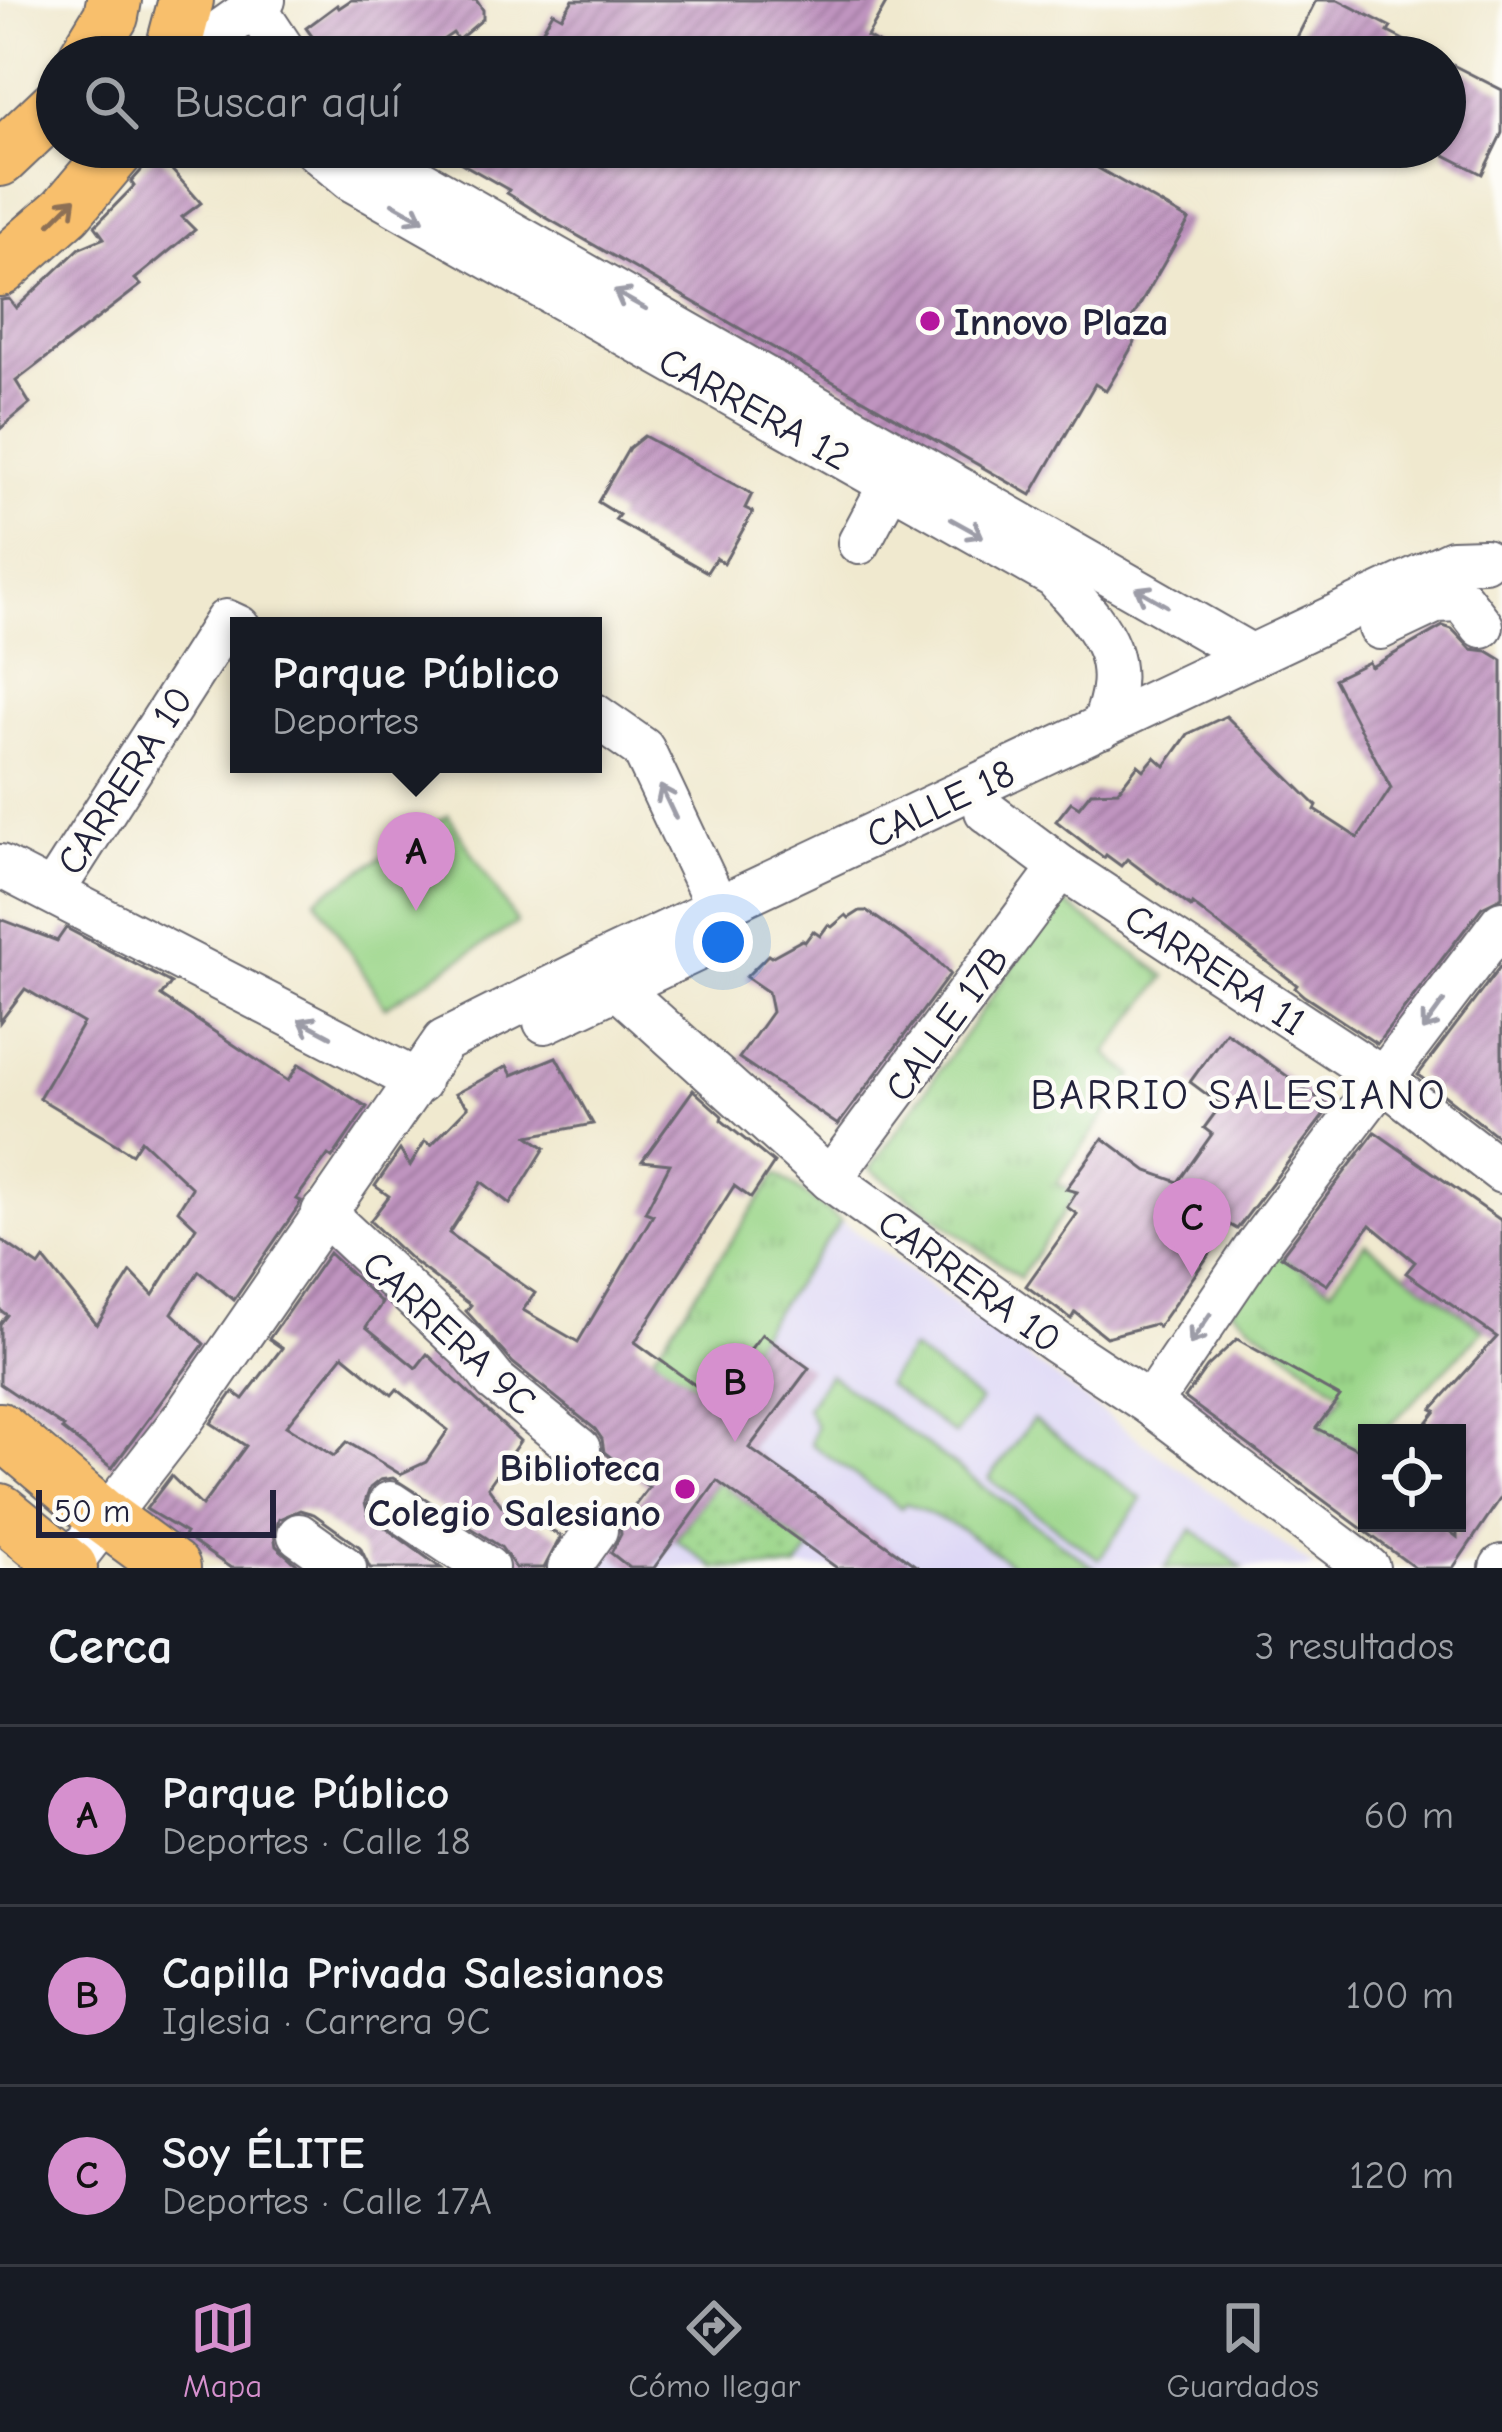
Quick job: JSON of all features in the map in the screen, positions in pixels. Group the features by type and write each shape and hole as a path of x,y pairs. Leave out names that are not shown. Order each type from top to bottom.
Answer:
{"main road":[{"path":"99,36 114,0"},
{"path":"177,36 186,0"},
{"path":"0,159 36,125"},
{"path":"0,269 66,211 102,168"},
{"path":"0,1430 173,1568"},
{"path":"0,1511 68,1568"}],"street":[{"path":"211,36 256,2 276,36"},
{"name":"CARRERA 12","path":"387,168 431,187 898,470 1055,577 1098,626 1109,649 1116,694 1102,727"},
{"path":"859,543 898,470"},
{"name":"CARRERA 12","path":"898,470 1252,656"},
{"path":"1492,635 1473,599 1473,586 1493,553"},
{"name":"CALLE 18","path":"68,1568 184,1416 323,1212 419,1082 718,908 1452,561 1493,553"},
{"name":"CALLE 18","path":"606,977 986,811 1437,601 1462,600 1492,635"},
{"name":"CARRERA 10","path":"53,890 226,621 230,623"},
{"path":"602,720 643,749 718,908"},
{"name":"CARRERA 11","path":"986,811 1061,867 1381,1081 1502,1172"},
{"name":"CARRERA 10","path":"0,866 419,1082"},
{"name":"CALLE 17B","path":"830,1179 1061,867"},
{"path":"1150,1404 1258,1244 1502,922"},
{"name":"CARRERA 10","path":"606,977 830,1179 1150,1404 1368,1568"},
{"name":"CARRERA 9C","path":"323,1212 470,1350 495,1381 579,1449"},
{"path":"390,1503 487,1568"},
{"path":"569,1568 596,1529"},
{"path":"298,1534 345,1568"}],"shaded area":[{"path":"841,1221 1315,1568 590,1568"}],"green space":[{"path":"448,815 517,923 385,1007 316,899"},
{"path":"1060,900 1166,976 1107,1053 1133,1076 1056,1184 1079,1190 1020,1278 870,1169"},
{"path":"777,1174 841,1221 712,1398 653,1356"},
{"path":"1365,1243 1484,1330 1391,1424 1358,1424 1358,1449 1319,1430 1343,1394 1231,1309 1274,1251 1331,1289"},
{"path":"911,1349 980,1401 955,1435 886,1384"},
{"path":"829,1374 1095,1568 1016,1568 963,1530 906,1503 901,1508 811,1444 816,1426 806,1408"},
{"path":"1033,1419 1142,1499 1099,1559 989,1479"},
{"path":"717,1481 811,1549 797,1568 715,1568 676,1540"},
{"path":"1192,1530 1243,1568 1164,1568"}],"building":[{"path":"351,0 476,0 483,19 463,36 312,36 306,28 337,5"},
{"path":"573,0 888,0 868,36 539,36 553,12 562,17"},
{"path":"1316,0 1338,0 1391,27 1388,32 1396,36 1298,36"},
{"path":"1466,72 1502,90 1502,133 1482,174 1466,166"},
{"path":"144,168 170,168 201,203 182,217 195,230 135,279 141,285 16,381 30,404 0,429 0,300 9,299 16,308 80,248 104,238 95,226 134,186 131,182"},
{"name":"Innovo Plaza","path":"470,168 1098,168 1189,220 1125,331 1137,338 1106,391 1095,384 1031,495 545,217 507,193 509,190"},
{"path":"644,436 752,494 745,508 753,512 724,563 716,558 707,572 615,520 619,515 598,502 629,448"},
{"path":"1443,626 1471,649 1502,660 1502,897 1482,907 1377,1044 1304,996 1297,985 1192,904 1127,859 1121,866 1104,858 1056,821 1071,802 1079,807 1091,792 1118,791 1138,765 1144,770 1155,757 1165,766 1188,734 1226,716 1317,806 1315,810 1358,838 1391,788 1334,679 1369,662 1371,667"},
{"path":"867,911 933,957 950,974 838,1125 739,1058 772,1012 768,992 746,977 768,955 805,942 813,931 820,936 828,925"},
{"path":"0,919 57,941 66,928 171,983 161,996 288,1081 299,1064 367,1107 296,1199 301,1201 298,1207 234,1300 199,1271 172,1313 204,1344 112,1468 64,1427 0,1384 0,1324 7,1315 0,1310 0,1239 39,1266 44,1259 97,1325 131,1272 153,1295 196,1227 178,1210 192,1188 141,1140 132,1154 39,1098 83,1023 25,989 0,1022"},
{"path":"1502,964 1502,1140 1418,1075"},
{"path":"1226,1032 1330,1107 1237,1229 1230,1225 1158,1327 1106,1337 1075,1312 1071,1319 1026,1286 1077,1214 1067,1207 1077,1192 1066,1189 1103,1138 1147,1171 1178,1182 1212,1134 1204,1128 1221,1105 1190,1082"},
{"path":"556,1057 593,1124 528,1136 545,1148 510,1204 482,1182 449,1233 535,1293 523,1310 578,1342 653,1215 645,1212 670,1164 642,1161 693,1090 774,1163 751,1198 734,1186 635,1342 713,1398 762,1334 809,1368 749,1448 919,1568 837,1568 717,1481 654,1568 630,1568 611,1553 621,1534 620,1525 649,1487 604,1452 595,1429 513,1363 466,1311 471,1305 370,1221 389,1196 375,1186 400,1150 410,1166 425,1141 431,1145 468,1107 455,1094 507,1066 512,1075"},
{"path":"1375,1132 1502,1221 1502,1496 1453,1568 1415,1568 1366,1532 1451,1532 1457,1537 1457,1532 1466,1532 1466,1424 1426,1424 1436,1411 1432,1409 1497,1337 1406,1273 1415,1262 1370,1225 1327,1285 1281,1256"},
{"path":"329,1253 382,1303 366,1327 416,1368 427,1354 520,1441 488,1487 502,1506 561,1536 544,1568 516,1568 501,1547 393,1478 370,1488 365,1502 368,1515 441,1568 370,1568 360,1547 314,1514 300,1510 279,1519 274,1534 276,1546 301,1568 231,1568 146,1509 171,1476 202,1506 246,1446 211,1423 233,1392 243,1399 282,1348 269,1339","holes":["343,1355 392,1395 397,1389 448,1430 426,1462 400,1474 347,1442 334,1456 286,1426"]},
{"path":"1237,1339 1340,1397 1316,1428 1358,1449 1358,1526 1185,1398 1207,1367"}],"place":[{"name":"Innovo Plaza","path":"930,321"},
{"name":"Parque Público","path":"416,911"},
{"name":"Soy ÉLITE","path":"1192,1277"},
{"name":"Capilla Privada Salesianos","path":"735,1442"},
{"name":"Biblioteca Colegio Salesiano","path":"685,1489"}],"district":[{"name":"BARRIO SALESIANO","path":"1239,1094"}]}
